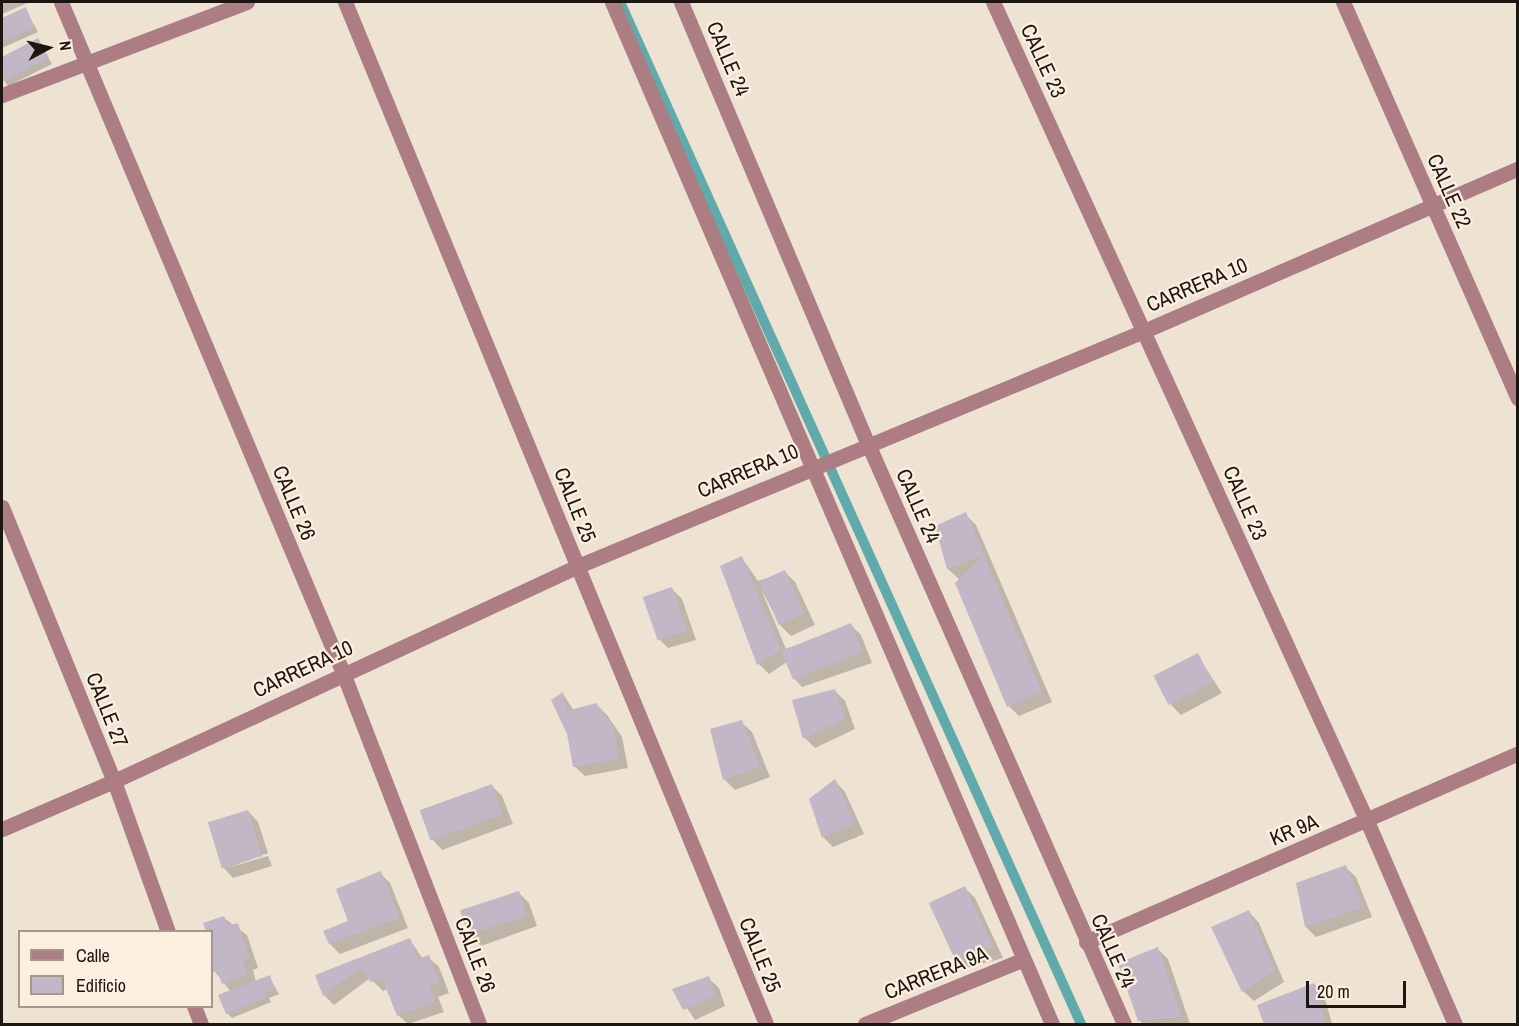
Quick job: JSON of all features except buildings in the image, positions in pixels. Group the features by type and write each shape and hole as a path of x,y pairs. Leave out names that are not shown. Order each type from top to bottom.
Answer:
{"street":[{"name":"CALLE 26","path":"61,2 343,674 479,1024"},
{"path":"2,94 247,2"},
{"name":"CALLE 25","path":"345,2 766,1024"},
{"path":"612,2 814,465 1022,960 1052,1024"},
{"name":"CALLE 24","path":"681,2 865,446 1124,1024"},
{"name":"CALLE 23","path":"993,2 1367,821 1455,1024"},
{"name":"CALLE 22","path":"1343,2 1518,398"},
{"name":"CARRERA 10","path":"2,829 114,781 578,566 814,465 1144,331 1433,208 1518,168"},
{"name":"CALLE 27","path":"2,507 114,781 167,930"},
{"name":"KR 9A","path":"1086,942 1518,753"},
{"name":"CARRERA 9A","path":"865,1024 1022,960"},
{"path":"195,1008 201,1024"}],"waterway":[{"path":"620,2 1081,1024"}]}
